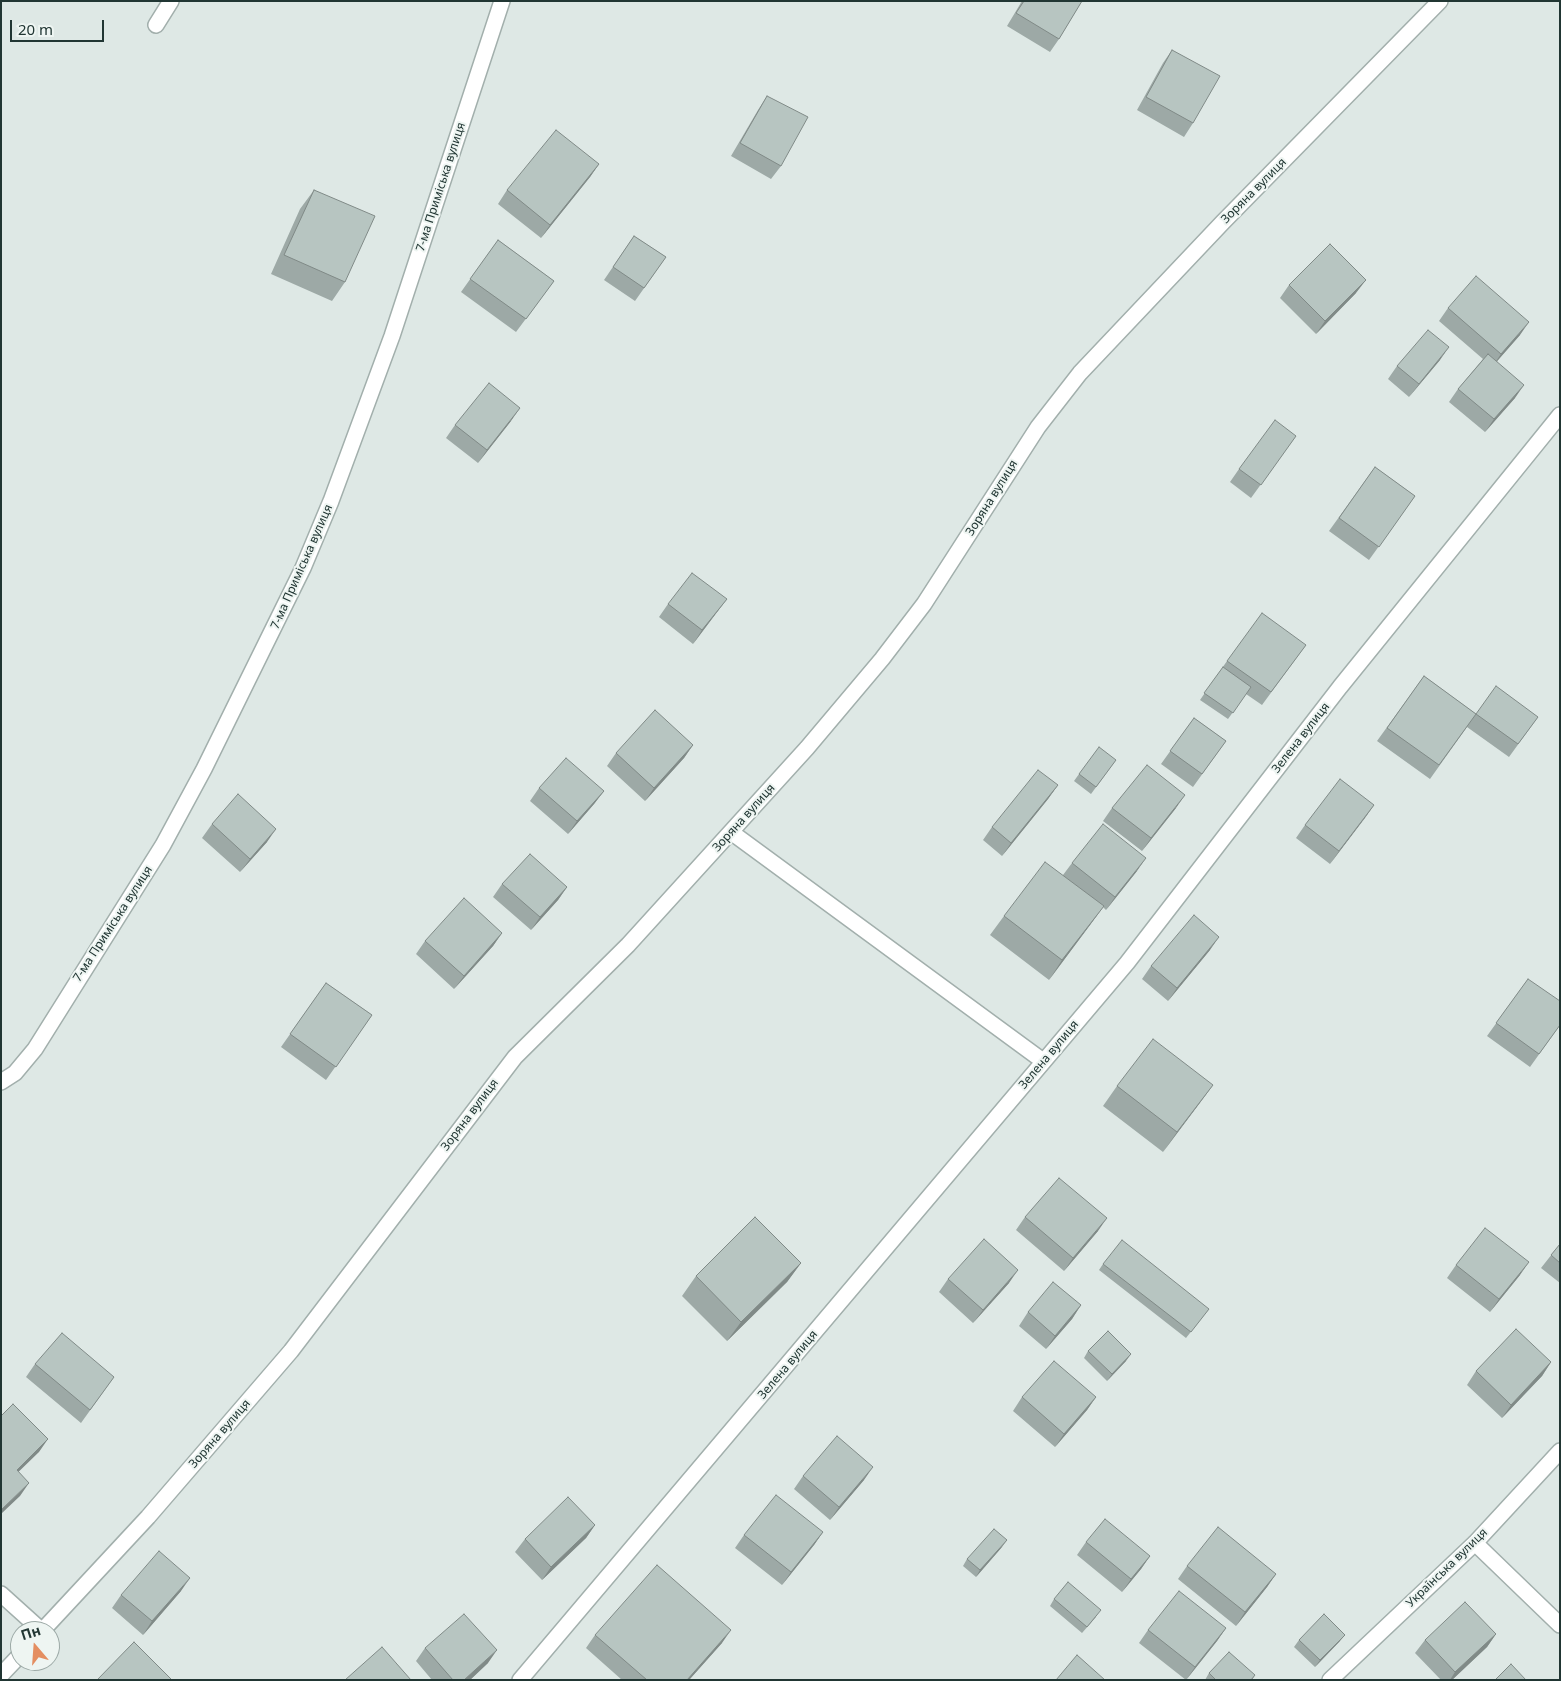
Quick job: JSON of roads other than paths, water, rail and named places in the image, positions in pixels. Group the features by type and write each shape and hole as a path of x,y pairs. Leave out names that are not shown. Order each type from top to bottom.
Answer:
{"street":[{"path":"156,25 171,1"},
{"name":"7-ма Приміська вулиця","path":"1,1082 15,1073 35,1050 163,845 208,760 303,568 331,501 392,336 502,1"},
{"name":"Зоряна вулиця","path":"51,1621 154,1509 285,1358 515,1057 608,966 731,832 807,748 903,632 938,582 1028,441 1080,373 1216,230 1440,1"},
{"name":"Зелена вулиця","path":"520,1680 1127,962 1340,687 1560,415"},
{"path":"731,832 1043,1062"},
{"name":"Українська вулиця","path":"1330,1680 1475,1543 1560,1451"},
{"path":"1475,1543 1560,1625"},
{"path":"1,1594 31,1621"},
{"path":"1,1675 10,1666"}]}
